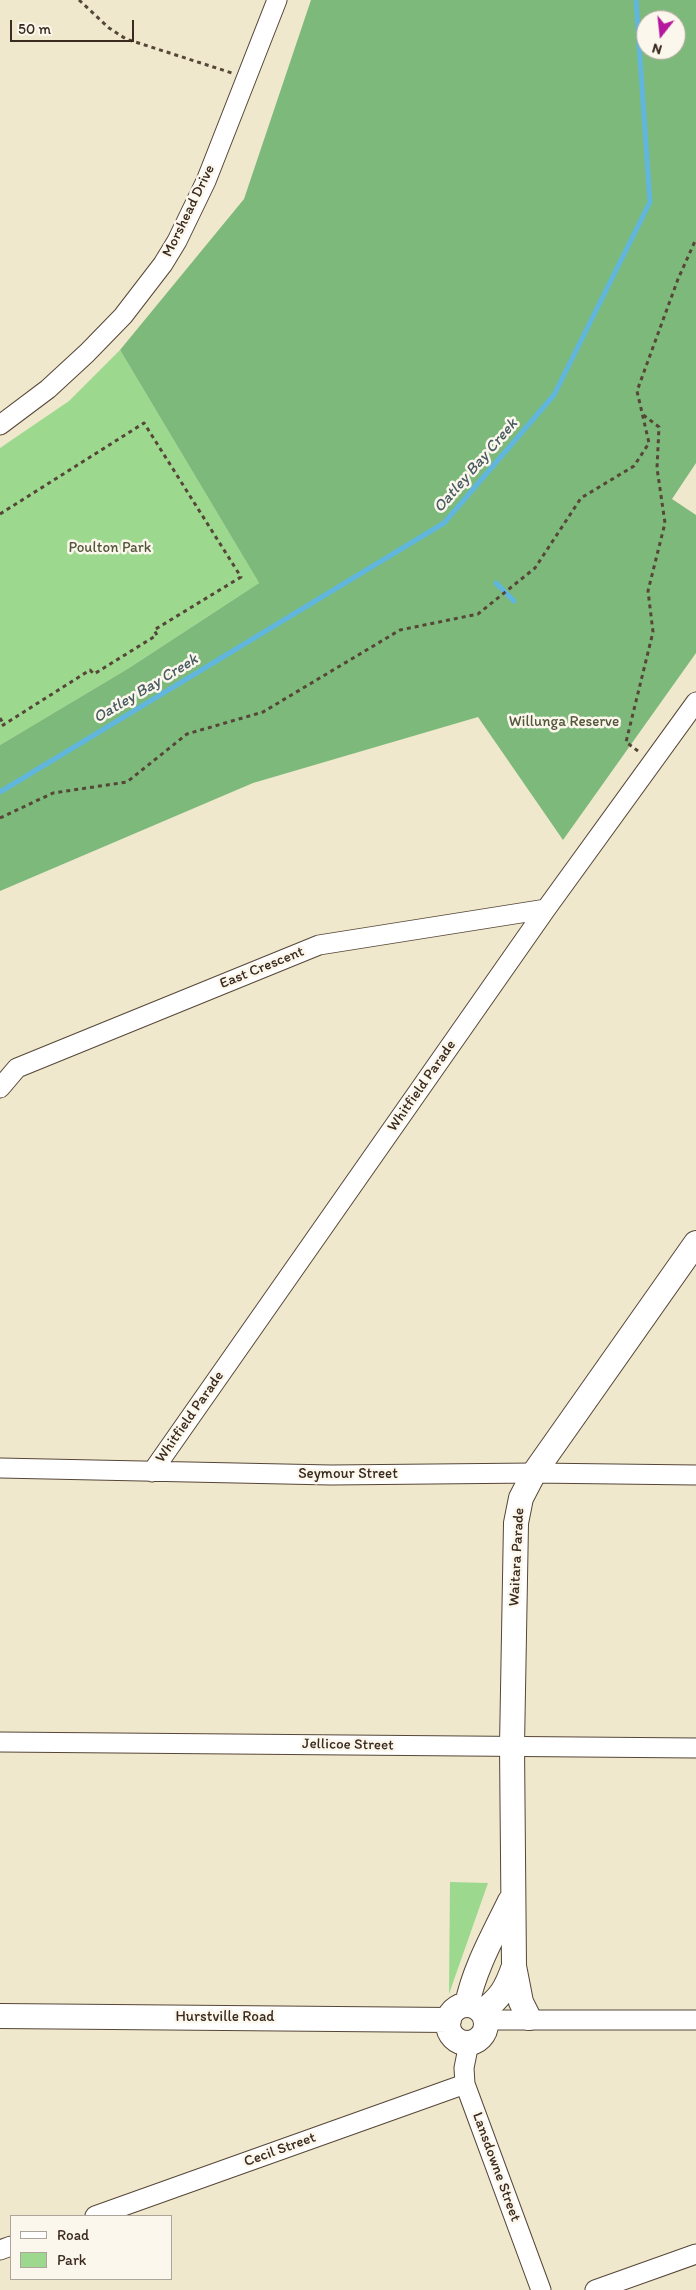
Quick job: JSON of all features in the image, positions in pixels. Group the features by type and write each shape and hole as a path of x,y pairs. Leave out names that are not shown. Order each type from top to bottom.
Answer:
{"street":[{"name":"Morshead Drive","path":"0,425 48,389 87,353 123,316 148,286 177,241 192,211 277,0"},
{"name":"Whitfield Parade","path":"152,1472 546,909 696,702"},
{"name":"East Crescent","path":"0,1088 17,1068 319,945 546,909"},
{"name":"Waitara Parade","path":"512,1896 486,1951 470,1991 471,2014 497,2000 505,1989 514,1966 512,1746 516,1523 521,1498 534,1473 696,1243"},
{"name":"Seymour Street","path":"0,1468 331,1475 534,1473 696,1475"},
{"name":"Jellicoe Street","path":"0,1742 696,1748"},
{"path":"514,1966 521,2002 529,2018"},
{"path":"469,2043 453,2036 450,2031 471,2014"},
{"name":"Hurstville Road","path":"0,2016 471,2014 529,2018 696,2020"},
{"name":"Lansdowne Street","path":"469,2043 464,2068 465,2084 541,2290"},
{"name":"Cecil Street","path":"98,2215 465,2084"},
{"path":"595,2290 696,2254"}],"path":[{"path":"79,0 108,28 126,39 247,78"},
{"path":"0,818 53,793 127,782 187,734 263,712 400,630 478,614 535,568 581,498 634,466 649,443 637,390 678,279 696,239"},
{"path":"638,751 626,742 653,632 648,591 665,523 657,468 659,427 642,413"},
{"path":"0,514 144,423 241,577 154,630 157,635 94,674 90,670 2,726 0,718"}],"green space":[{"name":"Willunga Reserve","path":"311,0 696,0 696,463 672,499 696,515 696,653 563,840 478,717 253,783 0,891 0,745 129,668 259,583 120,350 244,199"},
{"name":"Poulton Park","path":"120,350 259,583 129,668 0,745 0,448 69,401"},
{"path":"450,1882 488,1883 449,1994"}],"waterway":[{"name":"Oatley Bay Creek","path":"0,792 444,523 554,395 650,202 636,0"},
{"path":"496,583 514,601"}]}
